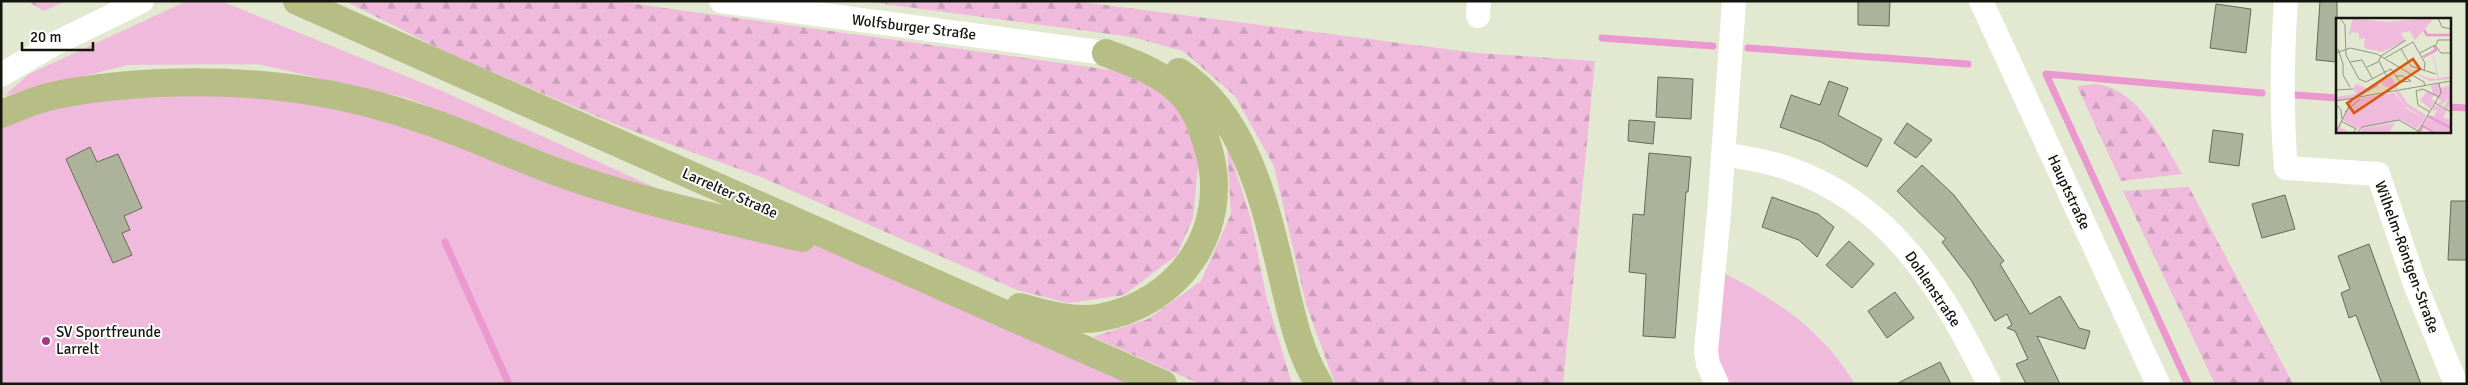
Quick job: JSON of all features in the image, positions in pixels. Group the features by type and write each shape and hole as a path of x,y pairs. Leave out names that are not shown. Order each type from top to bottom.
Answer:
{"main road":[{"name":"Larrelter Straße","path":"297,1 1162,384"},
{"path":"1,114 46,97 86,89 124,85 216,81 306,89 350,97 418,118 575,179 659,204 874,256 976,294 1042,313 1069,318 1096,318 1134,308 1152,299 1179,277 1202,243 1212,207 1214,179 1205,136 1192,107 1170,82 1155,73 1106,53"},
{"path":"1106,53 1148,59 1169,66 1193,82 1210,98 1222,115 1247,159 1256,182 1300,341 1319,384"}],"street":[{"path":"1,75 56,43 142,1"},
{"name":"Wolfsburger Straße","path":"722,1 1106,53"},
{"path":"1717,384 1708,364 1706,351 1734,1"},
{"name":"Hauptstraße","path":"1981,1 2158,384"},
{"name":"Wilhelm-Röntgen-Straße","path":"2286,1 2281,75 2281,116 2286,168 2378,174 2415,284 2456,384"},
{"name":"Dohlenstraße","path":"1723,154 1790,168 1861,205 1883,223 1922,267 1952,312 1988,384"}],"green space":[{"path":"27,1 65,1 44,11"},
{"path":"187,1 221,1 440,90 676,197 594,172 407,98 257,64 128,65 4,96 29,74"},
{"path":"345,1 614,1 1140,74 1178,109 1199,156 1193,218 1177,255 1124,295 1068,303 1017,290 761,177 622,127 452,55"},
{"path":"862,1 1074,1 1477,53 1595,61 1563,384 1335,384 1306,304 1274,166 1235,96 1183,51 1132,37"},
{"path":"257,84 867,253 1163,384 1,384 1,114 46,97"},
{"path":"2097,84 2112,88 2126,96 2138,107 2158,132 2182,174 2121,181 2077,86"},
{"path":"1227,144 1251,219 1267,300 1292,384 1200,384 1093,337 1148,319 1201,281 1231,214"},
{"path":"2189,187 2293,384 2215,384 2123,191"},
{"path":"1714,268 1756,291 1794,316 1826,346 1855,384 1717,384"}],"building":[{"path":"1858,1 1890,1 1889,26 1858,25"},
{"path":"2320,1 2337,1 2336,62 2316,60"},
{"path":"2216,4 2251,9 2246,53 2210,48"},
{"path":"1658,77 1693,79 1691,119 1656,117"},
{"path":"1829,81 1848,88 1838,115 1882,139 1867,167 1821,142 1780,127 1791,95 1820,105"},
{"path":"1629,120 1655,122 1653,144 1628,141"},
{"path":"1907,123 1932,140 1916,158 1894,143"},
{"path":"2213,130 2243,134 2239,166 2209,162"},
{"path":"90,147 97,162 118,154 142,208 124,216 130,230 122,233 132,255 113,263 66,159"},
{"path":"1649,153 1691,157 1688,192 1686,192 1675,338 1643,336 1646,274 1629,272 1633,214 1644,215"},
{"path":"1922,165 1954,195 2004,261 2000,264 2030,314 2060,296 2079,328 2090,331 2085,349 2037,336 2060,384 2026,384 2016,364 2028,359 2015,331 2007,328 2012,325 2007,314 1995,321 1971,280 1942,242 1946,239 1897,191"},
{"path":"2285,195 2295,229 2262,238 2252,204"},
{"path":"1772,197 1818,214 1834,227 1817,257 1799,240 1762,227"},
{"path":"2451,201 2467,201 2467,260 2448,260"},
{"path":"1849,241 1874,264 1852,288 1826,265"},
{"path":"2369,244 2421,384 2382,384 2356,315 2349,318 2341,293 2350,289 2338,256"},
{"path":"1895,292 1914,318 1887,338 1868,311"},
{"path":"1940,362 1951,384 1896,384"}],"waterway":[{"path":"1602,38 1713,46"},
{"path":"1748,48 1968,64"},
{"path":"2188,384 2046,74 2262,93"},
{"path":"2296,95 2336,98"},
{"path":"2450,107 2467,108"},
{"path":"445,242 509,384"}],"place":[{"name":"SV Sportfreunde Larrelt","path":"46,341"}]}
